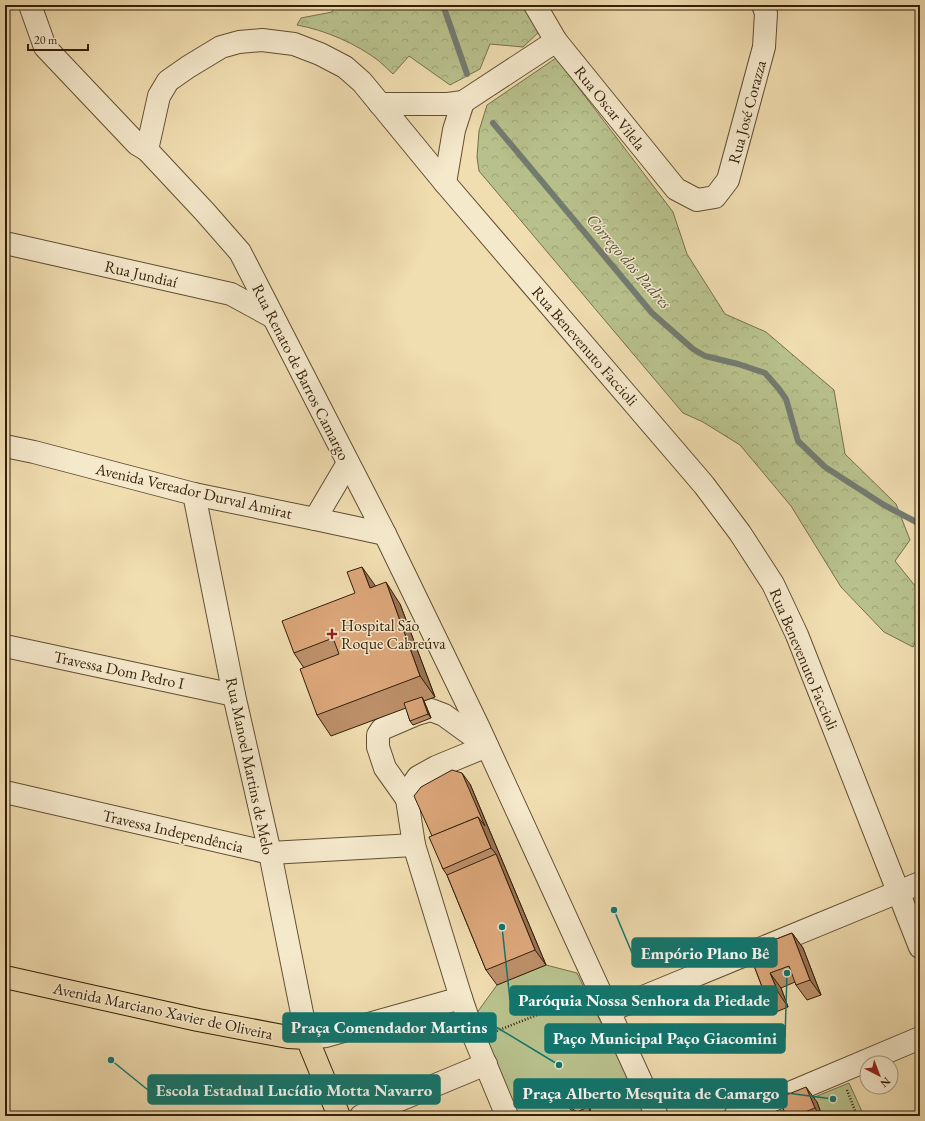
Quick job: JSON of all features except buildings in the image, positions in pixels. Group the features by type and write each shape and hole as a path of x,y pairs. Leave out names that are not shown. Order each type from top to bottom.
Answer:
{"main road":[{"name":"Avenida Marciano Xavier de Oliveira","path":"5,977 198,1020 288,1037 307,1038"},
{"path":"307,1038 339,1116"}],"street":[{"name":"Rua Renato de Barros Camargo","path":"30,5 45,47 137,144 147,150 240,252 385,534 479,728 609,1011"},
{"name":"Rua Oscar Vilela","path":"535,5 556,41 676,189 697,200"},
{"name":"Rua José Corazza","path":"697,200 715,197 728,180 764,47 766,13 763,5"},
{"name":"Rua Benevenuto Faccioli","path":"147,150 158,96 168,81 221,47 239,42 262,40 294,44 320,54 345,67 362,82 445,183 704,485 740,534 773,584 797,635 920,947"},
{"path":"380,104 448,104 463,102 556,41"},
{"path":"445,183 454,130 463,102"},
{"name":"Rua Jundiaí","path":"5,243 231,294 273,317"},
{"name":"Avenida Vereador Durval Amirat","path":"5,446 34,452 194,494 385,534"},
{"path":"315,519 348,463"},
{"name":"Rua Manoel Martins de Melo","path":"194,494 234,695 270,853 307,1038"},
{"name":"Travessa Dom Pedro I","path":"5,646 234,695"},
{"path":"407,799 385,768 378,747 378,735 382,729 417,714 431,710 444,714 487,746"},
{"path":"487,746 436,767 418,777 411,786 407,799 414,845 461,998 506,1116"},
{"name":"Travessa Independência","path":"5,792 270,853 414,845"},
{"path":"657,1116 609,1011 920,882"},
{"name":"Avenida Marciano Xavier de Oliveira","path":"307,1038 326,1036 461,998"},
{"path":"735,1116 920,1038"},
{"path":"361,1116 486,1064"}],"path":[{"path":"476,1039 599,990"},
{"path":"840,1072 857,1116"}],"green space":[{"path":"335,5 523,5 540,31 523,47 490,44 480,69 450,85 409,56 393,74 379,61 351,43 319,30 297,25 301,18 332,12"},
{"path":"556,58 673,212 687,254 725,314 766,332 834,390 845,454 896,504 910,540 895,561 920,592 920,633 913,647 884,632 841,587 791,506 740,445 703,422 683,413 479,171 477,157 479,131 487,105"},
{"path":"546,965 577,973 646,1116 516,1116 476,1014 497,985"},
{"path":"849,1083 864,1116 768,1116"}],"waterway":[{"name":"Córrego dos Padres","path":"443,5 467,74"},
{"name":"Córrego dos Padres","path":"493,123 652,313 693,349 705,356 738,364 765,373 786,399 798,441 825,467 884,505 920,524"}],"place":[{"name":"Hospital São Roque Cabreúva","path":"332,634"},
{"name":"Empório Plano Bê","path":"614,910"},
{"name":"Paróquia Nossa Senhora da Piedade","path":"502,927"},
{"name":"Paço Municipal Paço Giacomini","path":"787,973"},
{"name":"Escola Estadual Lucídio Motta Navarro","path":"111,1060"},
{"name":"Praça Comendador Martins","path":"559,1065"},
{"name":"Praça Alberto Mesquita de Camargo","path":"833,1099"}]}
